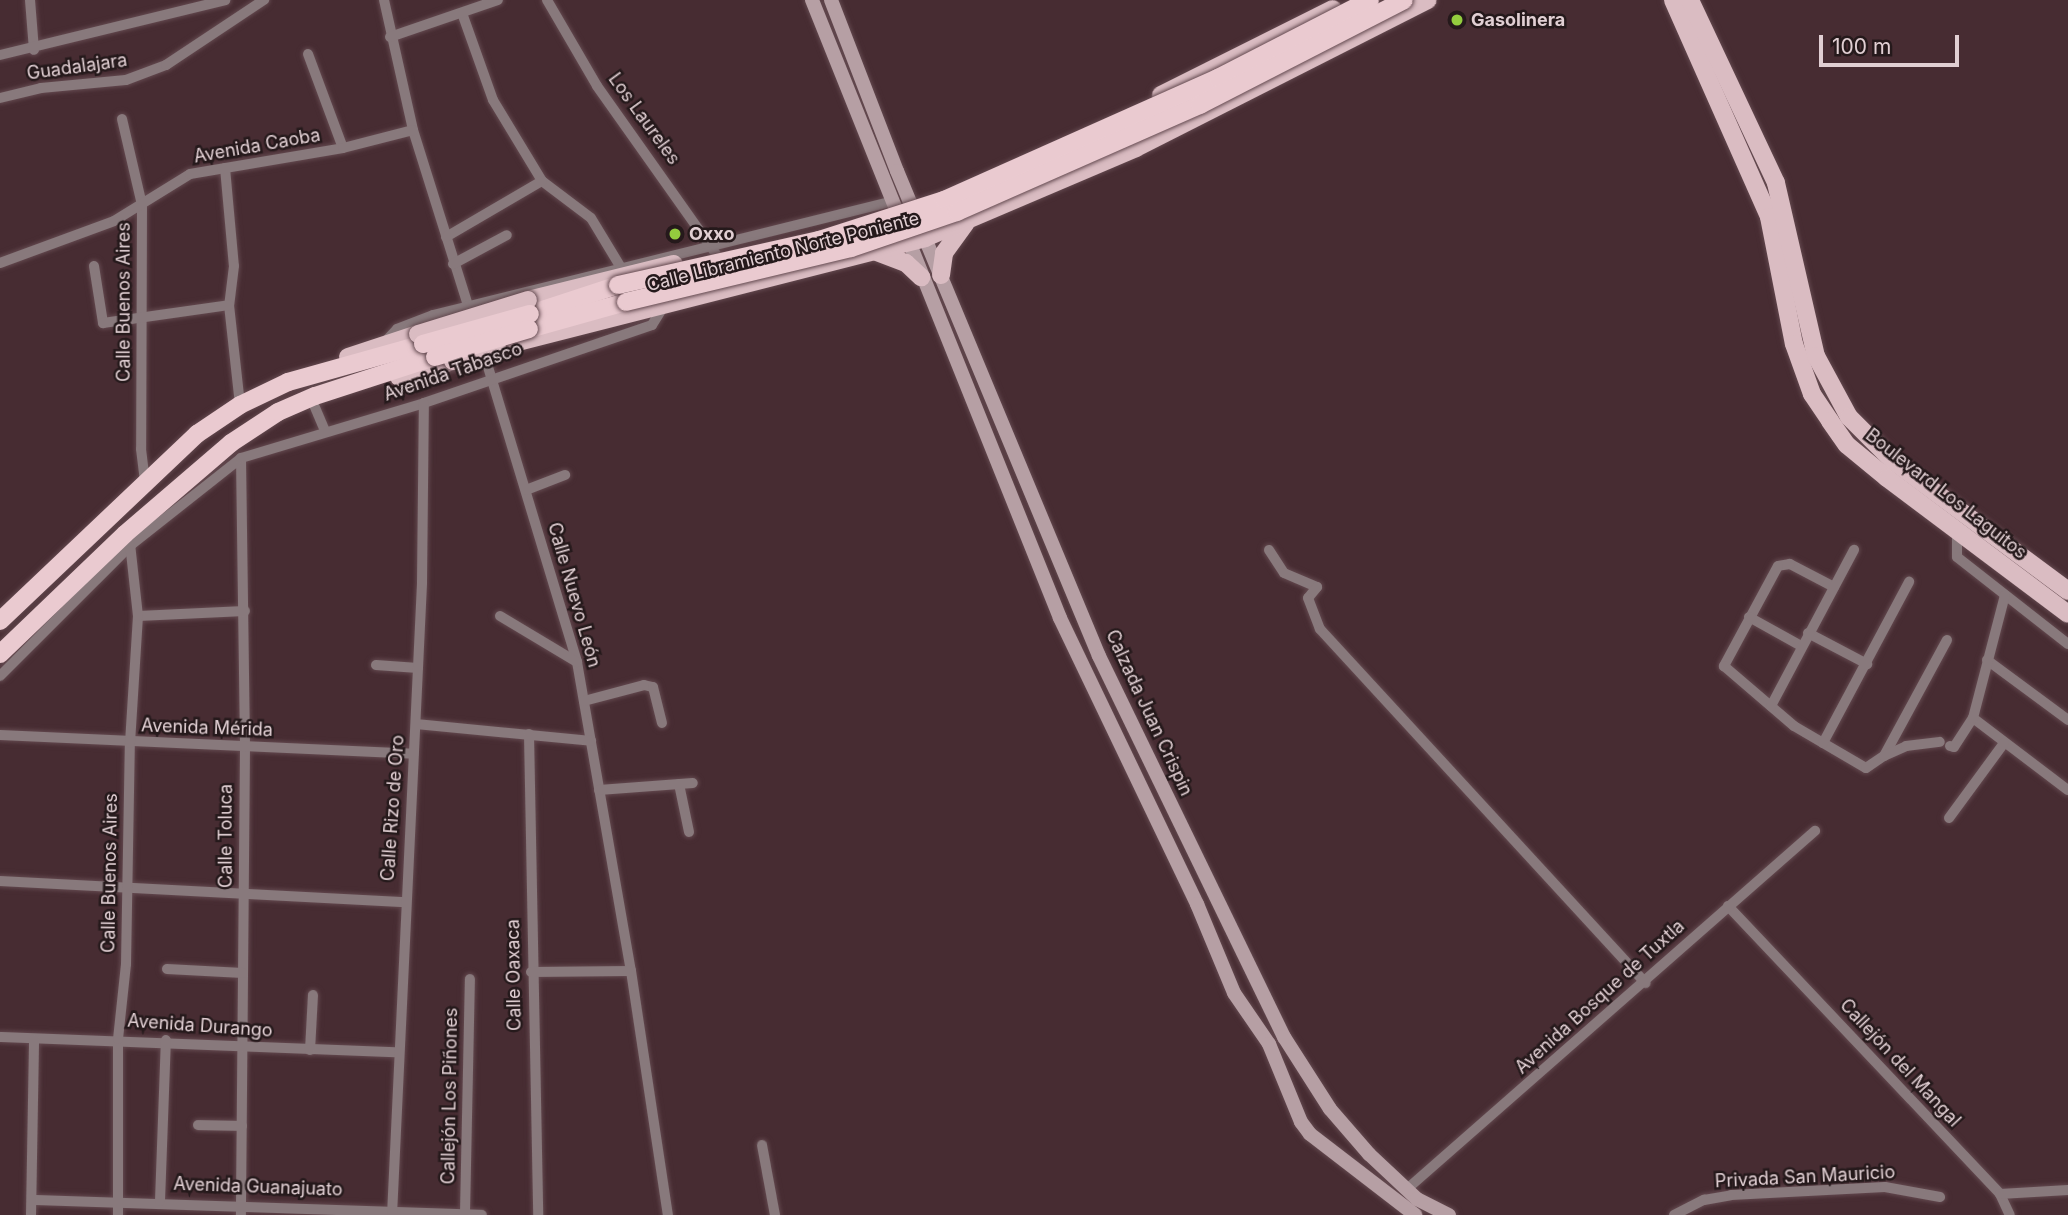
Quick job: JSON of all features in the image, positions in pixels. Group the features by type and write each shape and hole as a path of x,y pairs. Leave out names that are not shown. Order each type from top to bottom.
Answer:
{"highway":[{"name":"Calle Libramiento Norte Poniente","path":"0,621 197,434 240,405 314,374 529,315 618,285 819,240 944,200 1218,78 1370,0"},
{"name":"Calle Libramiento Norte Poniente","path":"529,315 626,302 851,248 957,212 1200,105 1404,0"},
{"name":"Calle Libramiento Norte Poniente","path":"0,654 241,436 278,412 425,345"}],"main road":[{"path":"812,0 891,207 1060,618 1197,904 1234,993 1269,1044 1300,1118 1310,1134 1415,1215"},
{"name":"Calzada Juan Crispin","path":"831,0 897,171 1099,656 1284,1037 1337,1118 1407,1189 1430,1208 1449,1215"},
{"name":"Calle Libramiento Norte Poniente","path":"314,374 329,363 384,345 425,345 529,315 715,253 891,207 911,205 1126,111 1352,0"},
{"name":"Calle Libramiento Norte Poniente","path":"278,412 314,405 510,344 907,245 1164,134 1428,0"},
{"path":"1661,0 1693,51 1708,54 1698,0"},
{"name":"Boulevard Los Laguitos","path":"1673,0 1708,54 1776,183 1816,356 1849,417 1893,461 2064,600"},
{"name":"Boulevard Los Laguitos","path":"1690,0 1769,217 1794,344 1812,394 1847,445 1957,531 2064,600"},
{"path":"941,275 955,233 971,217"},
{"path":"877,252 906,263 921,277"},
{"path":"1300,1118 1310,1106 1325,1102"},
{"path":"1310,1134 1327,1133 1337,1118"}],"street":[{"path":"30,0 34,50"},
{"path":"0,55 34,50 181,6 225,0"},
{"name":"Guadalajara","path":"0,99 41,88 126,80 166,65 264,0"},
{"name":"Calle Nuevo León","path":"384,0 390,37 413,130 453,264 492,377 577,662 632,971 668,1215"},
{"path":"390,37 498,0"},
{"name":"Los Laureles","path":"547,0 597,86 715,253"},
{"path":"462,13 493,100 542,181 591,218 620,266"},
{"path":"308,54 343,148"},
{"name":"Calle Buenos Aires","path":"122,119 142,205 145,482"},
{"name":"Avenida Caoba","path":"0,263 114,221 190,174 343,148 413,130"},
{"path":"225,168 234,266 229,305 240,405"},
{"path":"446,237 542,181"},
{"path":"453,264 507,235"},
{"path":"384,345 384,339 397,329 467,306 620,266 715,253"},
{"path":"94,267 103,323 229,305"},
{"name":"Avenida Tabasco","path":"0,676 128,539 241,458 424,403 492,377 652,325 665,304"},
{"name":"Calle Rizo de Oro","path":"393,1213 397,1052 416,724 424,403"},
{"path":"314,405 325,431"},
{"path":"241,436 267,448"},
{"name":"Calle Toluca","path":"241,458 245,747 241,1209"},
{"path":"526,490 565,475"},
{"path":"1957,531 1957,557 2068,644"},
{"name":"Calle Buenos Aires","path":"118,1215 118,1039 128,891 130,743 138,616 128,539"},
{"path":"1269,550 1284,573 1317,587 1308,598 1320,629 1645,983"},
{"path":"1771,706 1854,550"},
{"path":"1834,587 1781,563 1724,666 1771,706 1823,743 1866,768 1906,746 1948,745 1973,718 2006,596"},
{"path":"1823,743 1909,582"},
{"path":"138,616 244,611"},
{"path":"500,617 577,662"},
{"path":"1749,617 1801,646"},
{"path":"1808,633 1867,664"},
{"path":"1884,756 1947,640"},
{"path":"1987,660 2068,720"},
{"path":"376,665 418,668"},
{"path":"584,701 644,685 653,687 662,723"},
{"path":"1973,718 2068,790"},
{"path":"416,724 591,741"},
{"name":"Calle Oaxaca","path":"529,734 531,972 538,1215"},
{"name":"Avenida Mérida","path":"0,735 414,754"},
{"path":"1949,818 2004,743"},
{"path":"599,790 692,783"},
{"path":"679,784 689,832"},
{"name":"Avenida Bosque de Tuxtla","path":"1407,1189 1645,983 1815,831"},
{"path":"0,881 73,883 128,891 405,902"},
{"name":"Callejón del Mangal","path":"1728,906 2000,1194 2010,1215"},
{"path":"167,969 243,973"},
{"path":"531,972 632,971"},
{"name":"Callejón Los Piñones","path":"465,1213 470,979"},
{"path":"310,1050 313,995"},
{"name":"Avenida Durango","path":"0,1037 166,1040 243,1048 397,1052"},
{"path":"32,1215 34,1039"},
{"path":"160,1201 166,1040"},
{"path":"198,1125 242,1126"},
{"path":"762,1145 775,1215"},
{"name":"Privada San Mauricio","path":"1674,1215 1704,1200 1731,1195 1885,1187 1940,1197"},
{"path":"2000,1194 2068,1190"},
{"name":"Avenida Guanajuato","path":"33,1200 160,1201 241,1209 482,1215"}],"place":[{"name":"Gasolinera","path":"1457,20"},
{"name":"Oxxo","path":"675,234"}]}
